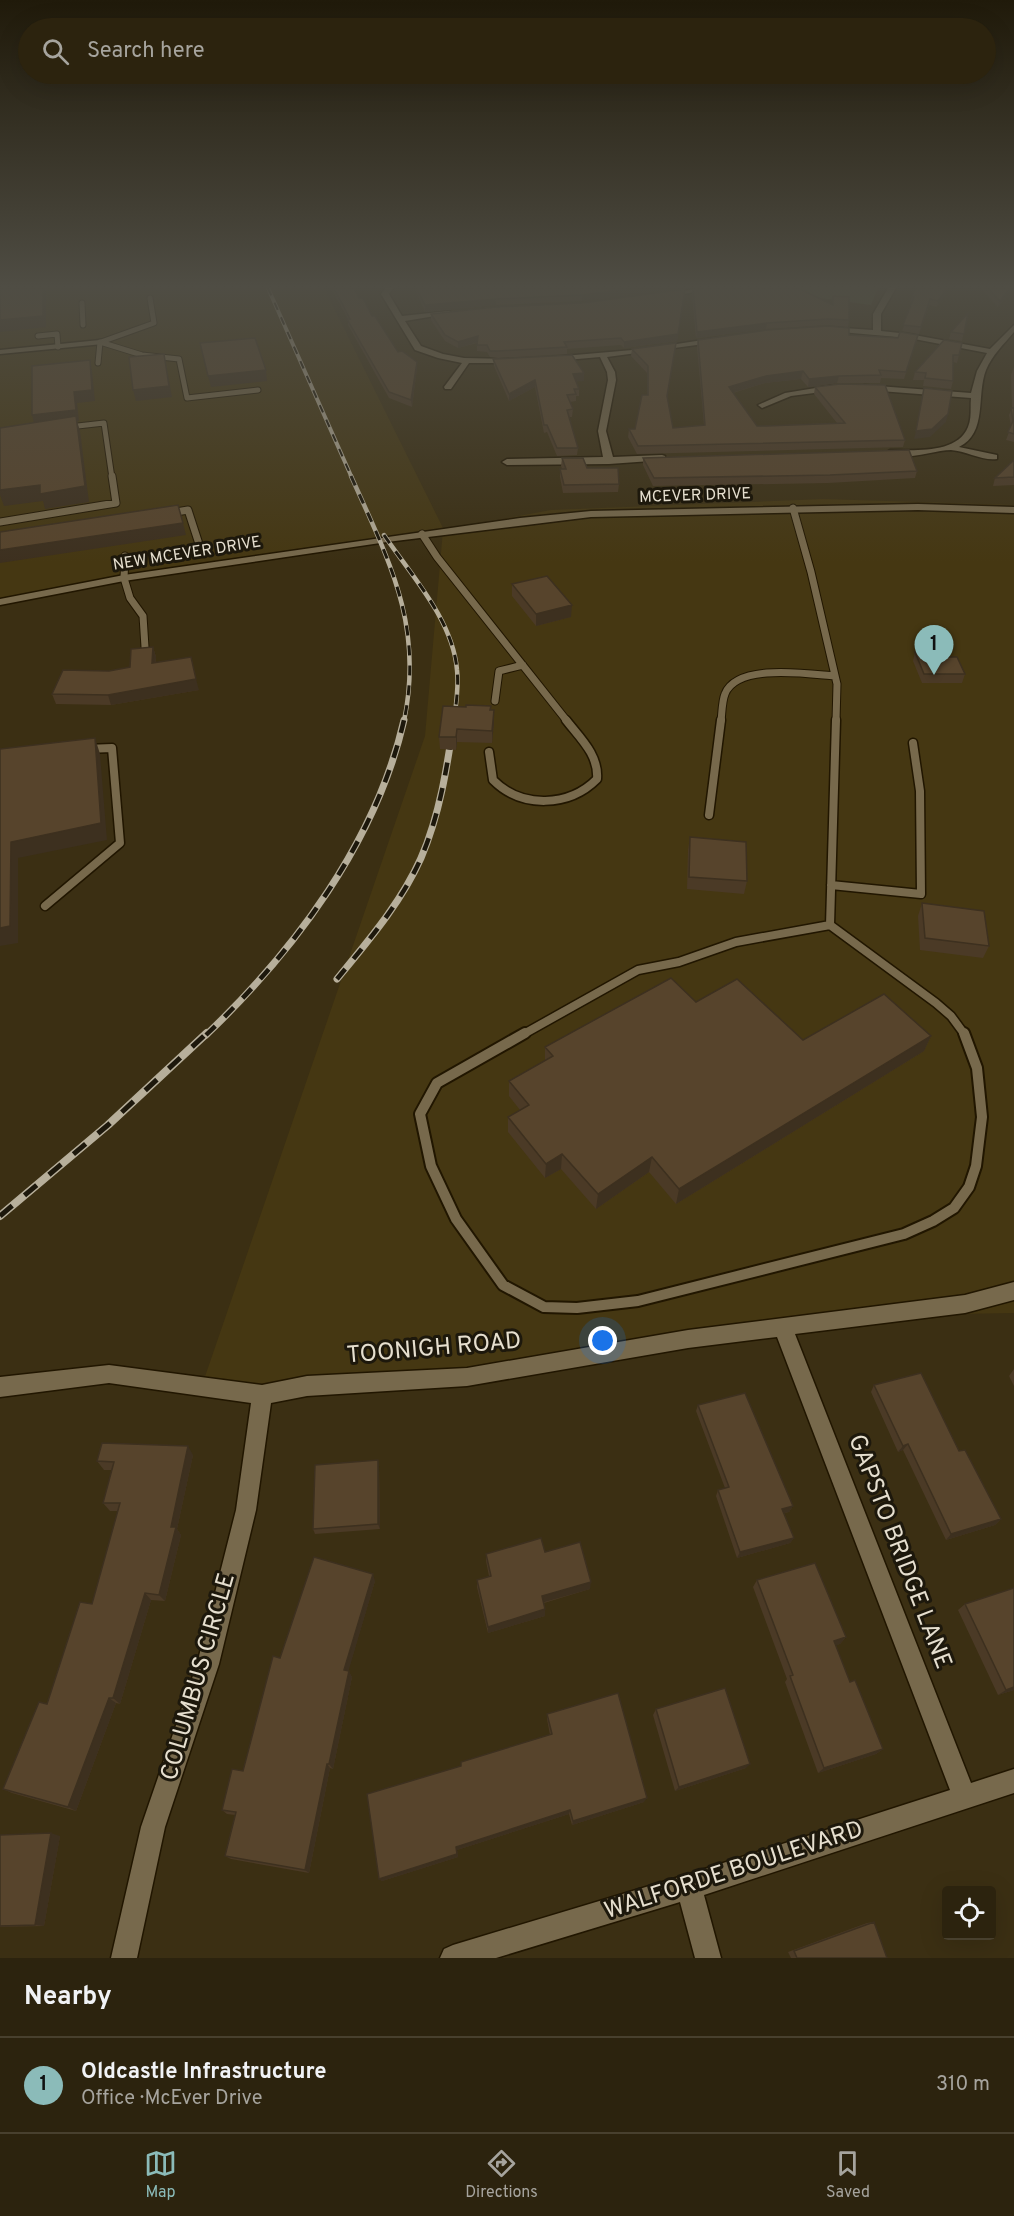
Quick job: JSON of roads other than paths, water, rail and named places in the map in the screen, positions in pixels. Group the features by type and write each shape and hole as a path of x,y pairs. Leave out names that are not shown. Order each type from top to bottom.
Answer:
{"street":[{"path":"448,387 454,379"},
{"path":"609,461 602,431 612,379"},
{"path":"877,453 957,445 968,437 974,425 975,396 979,379"},
{"path":"762,405 795,392 850,387 975,396"},
{"path":"948,447 994,457"},
{"path":"507,462 609,461 671,457"},
{"name":"MCEVER DRIVE","path":"379,540 591,514 793,508 918,507 1014,510"},
{"name":"NEW MCEVER DRIVE","path":"0,602 124,578 379,540"},
{"name":"TOONIGH ROAD","path":"0,1387 109,1374 262,1395 307,1386 467,1377 688,1339 965,1304 1014,1291"},
{"name":"GAPSTO BRIDGE LANE","path":"783,1327 965,1797"},
{"name":"COLUMBUS CIRCLE","path":"124,1958 153,1827 208,1664 246,1510 262,1395"},
{"name":"WALFORDE BOULEVARD","path":"453,1958 689,1887 1014,1781"},
{"path":"689,1887 708,1958"}],"lane":[{"path":"184,379 188,398 258,390"},
{"path":"0,522 116,503 104,423 57,429"},
{"path":"793,508 811,572 837,694 830,925"},
{"path":"165,513 188,510 199,544"},
{"path":"422,534 436,557 591,752 598,766 597,779 579,795 555,802 531,801 494,781 489,766 489,752"},
{"path":"125,556 124,578 130,598 143,616 145,647"},
{"path":"495,701 499,671 523,664"},
{"path":"710,815 725,693 735,681 764,674 834,676"},
{"path":"831,885 921,894 920,791 913,743"},
{"path":"45,906 120,843 112,748 80,749"},
{"path":"830,925 934,1001 964,1031 978,1066 982,1096 979,1145 973,1177 959,1203 936,1219 904,1234 638,1301 577,1308 544,1307 503,1285 456,1219 431,1166 420,1114 436,1083 638,970 679,962 736,942 830,925"}],"railway":[{"path":"308,379 352,478"},
{"path":"351,476 390,566 406,624 410,654 409,686 404,721"},
{"path":"384,535 418,582 448,633 458,676 454,721"},
{"path":"206,1035 271,967 328,891 353,851 374,809 391,765 404,720"},
{"path":"337,979 394,906 421,858 438,807 454,720"},
{"path":"0,1216 108,1125 207,1033"}],"place":[{"name":"Oldcastle Infrastructure","path":"934,675"}]}
